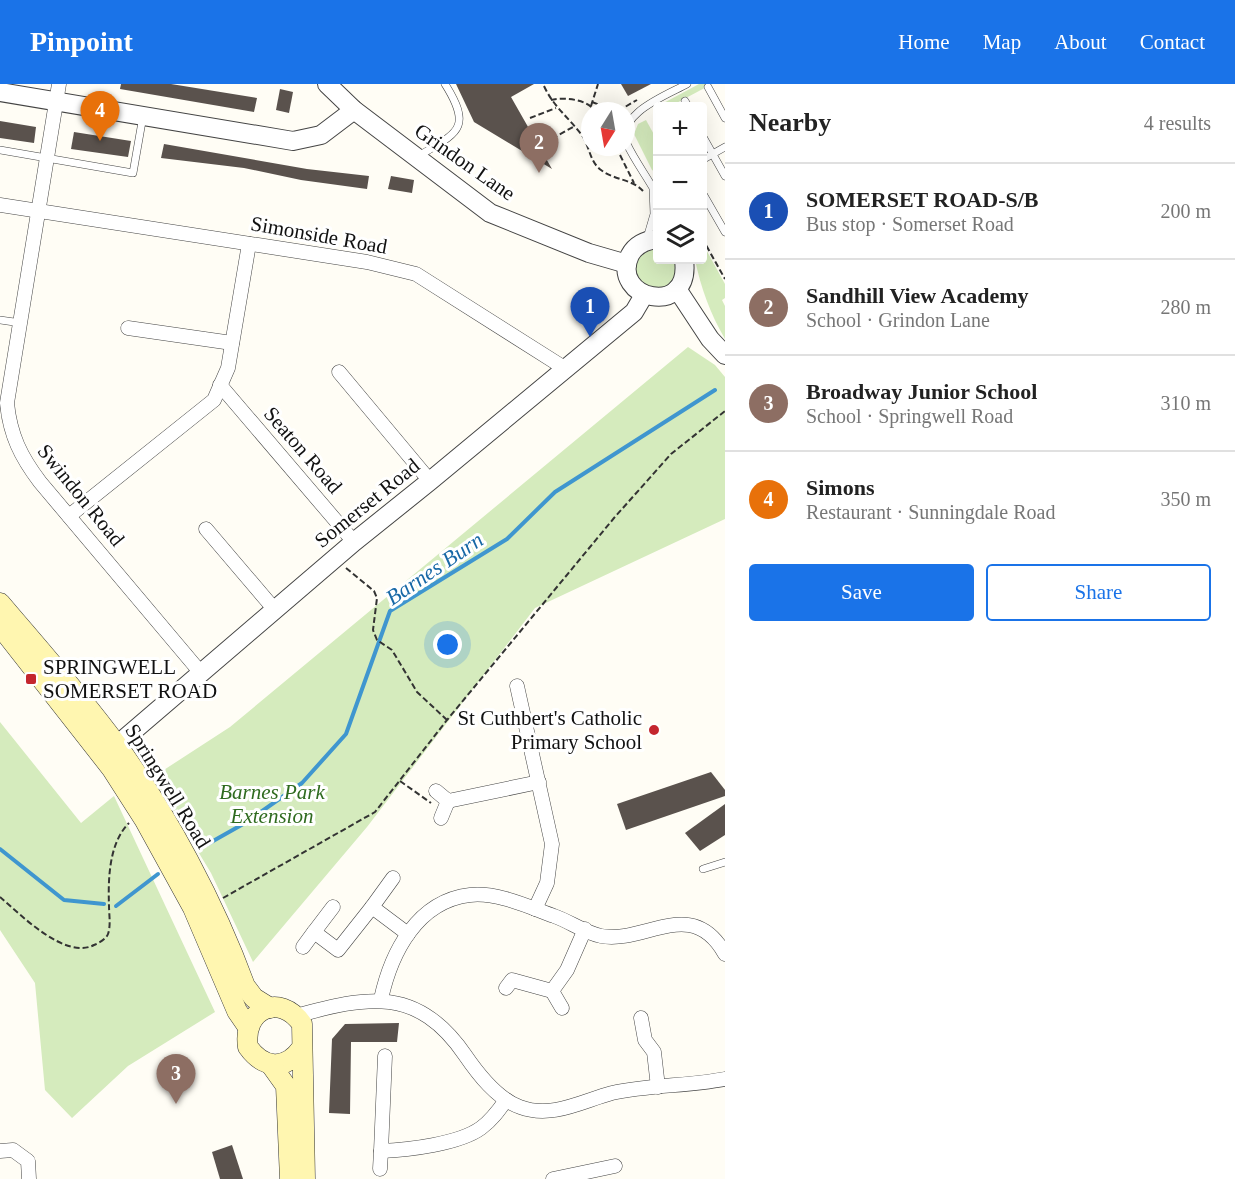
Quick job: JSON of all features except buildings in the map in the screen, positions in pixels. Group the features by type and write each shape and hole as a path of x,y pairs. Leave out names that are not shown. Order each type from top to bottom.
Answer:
{"main road":[{"name":"Springwell Road","path":"0,603 110,751 140,812 193,908 237,1011 248,1027 248,1047 256,1058 271,1065 286,1086 290,1179"},
{"name":"Springwell Road","path":"0,626 155,804 210,906 245,986 254,998 270,1008 285,1009 296,1016"},
{"path":"248,1027 258,1012 270,1008"},
{"path":"296,1016 303,1030 301,1049 305,1179"},
{"path":"271,1065 290,1061 301,1049"}],"street":[{"name":"Grindon Lane","path":"327,84 354,110 490,213 589,253 627,264"},
{"path":"0,92 58,92 143,116 294,141 321,135 354,110"},
{"name":"Swindon Road","path":"58,92 7,403 10,428 23,459 201,673"},
{"name":"Simonside Road","path":"0,205 367,262 416,274 566,369"},
{"path":"652,239 631,253 627,264 627,274 633,286 644,295 659,297 677,289 686,271 685,264"},
{"path":"69,516 214,400 228,368 249,244"},
{"path":"677,289 710,339 725,355"},
{"name":"Somerset Road","path":"110,751 334,558 430,482 634,312 644,295"},
{"path":"128,328 232,343"},
{"path":"339,372 430,482"},
{"name":"Seaton Road","path":"220,386 354,542"},
{"path":"206,529 274,610"},
{"path":"517,686 552,844 547,883 535,909"},
{"path":"436,791 444,810 539,782"},
{"path":"314,932 338,950 393,878"},
{"path":"381,999 386,975 408,934 424,914 444,902 471,895 498,898 535,909 600,936 622,936 665,925 690,924 711,934 725,954"},
{"path":"303,947 333,907"},
{"path":"372,907 408,934"},
{"path":"552,991 567,970 585,929"},
{"path":"506,988 512,980 552,991 562,1008"},
{"path":"296,1016 338,1004 381,999 408,1005 439,1024 455,1040 474,1069 506,1100 518,1107 535,1112 559,1110 612,1093 725,1079"},
{"path":"642,1018 645,1040 654,1052 658,1087"},
{"path":"380,1168 385,1056"},
{"path":"381,1151 398,1150 466,1136 493,1118 506,1100"},
{"path":"0,1151 13,1150 28,1161 29,1179"},
{"path":"553,1179 574,1177 615,1166"}],"lane":[{"path":"417,157 451,136 460,122 459,105 445,84"},
{"path":"653,184 626,142 626,127 637,113 687,84"},
{"path":"708,87 725,118"},
{"path":"0,150 133,173 143,116"},
{"path":"707,144 725,176"},
{"path":"707,157 725,147"},
{"path":"707,201 725,232"},
{"path":"652,239 654,210"},
{"path":"0,320 21,322"},
{"path":"703,869 725,862"}],"path":[{"path":"593,102 598,84"},
{"path":"544,86 556,108 582,134 591,159 600,169 612,177 634,183"},
{"path":"550,100 562,98 582,102"},
{"path":"530,118 556,108"},
{"path":"543,143 573,127"},
{"path":"620,156 634,183 645,194"},
{"path":"707,247 725,279"},
{"path":"210,906 375,812 447,720 650,478 671,454 725,411"},
{"path":"334,558 374,591 377,598 377,610 373,630 377,640 389,648 417,692 447,720"},
{"path":"399,781 423,800 444,810"},
{"path":"0,897 40,930 68,946 85,950 101,942 108,934 110,873 118,834 140,812"}],"green space":[{"path":"699,84 712,84 678,102 665,102"},
{"path":"646,120 653,133 653,171 635,136 638,124"},
{"path":"653,241 653,264 685,264 686,271 659,297 627,274 631,253"},
{"path":"707,251 725,284 725,298 722,300 725,306 725,339 710,310 696,264 707,264"},
{"name":"Barnes Park Extension","path":"688,347 715,365 725,377 725,519 535,608 367,827 253,962 211,873 153,777 230,727"},
{"path":"0,722 81,823 114,796 215,1012 128,1066 72,1118 45,1090 35,983 0,930"}],"waterway":[{"name":"Barnes Burn","path":"206,845 245,823 302,783 346,734 390,611 507,539 555,492 715,390"},
{"name":"Barnes Burn","path":"0,849 64,900 104,904"},
{"path":"116,906 158,874"}],"place":[{"name":"Simons","path":"100,141"},
{"name":"Sandhill View Academy","path":"539,173"},
{"name":"SOMERSET ROAD-S/B","path":"590,337"},
{"name":"SPRINGWELL SOMERSET ROAD","path":"31,679"},
{"name":"St Cuthbert's Catholic Primary School","path":"654,730"},
{"name":"Broadway Junior School","path":"176,1104"}]}
